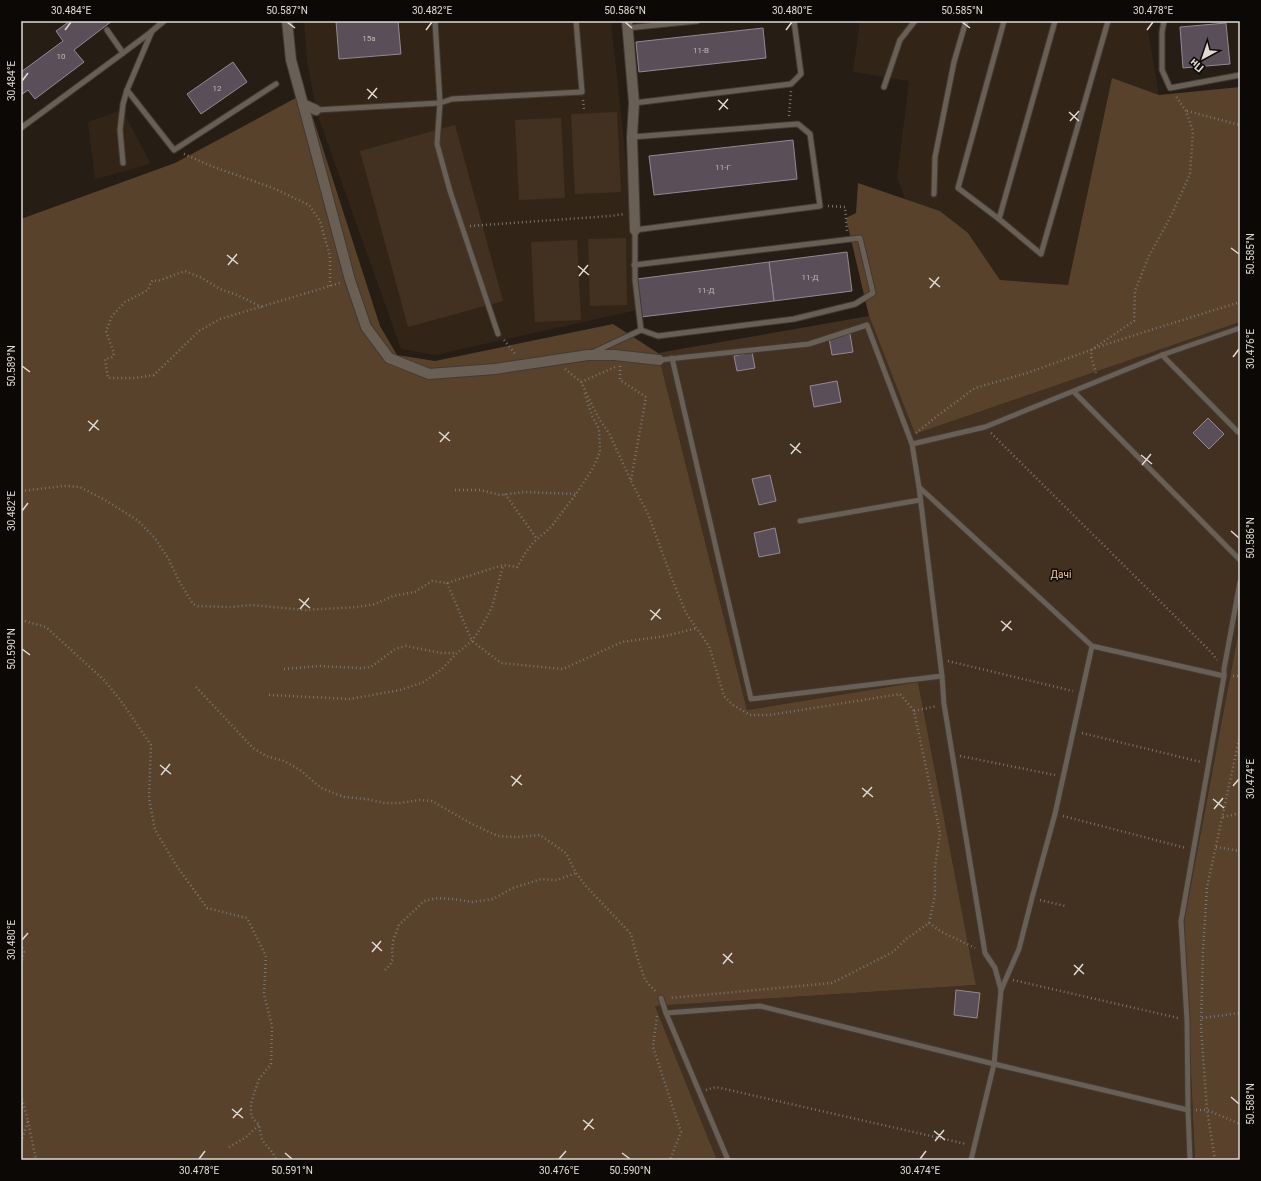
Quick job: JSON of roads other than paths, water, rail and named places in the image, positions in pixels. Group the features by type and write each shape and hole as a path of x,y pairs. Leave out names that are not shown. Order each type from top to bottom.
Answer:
{"street":[{"path":"287,21 291,60 350,280 366,327 389,358 429,374 495,369 588,355 615,355 658,360"},
{"path":"627,24 634,103 632,137 634,230"},
{"path":"303,104 316,110"}],"lane":[{"path":"21,128 164,21"},
{"path":"435,21 440,103 437,144 450,191 498,334"},
{"path":"316,110 440,103 452,99 582,92 576,21"},
{"path":"627,24 697,21"},
{"path":"634,103 791,84 801,74 794,21"},
{"path":"884,87 900,40 915,21"},
{"path":"934,194 935,157 954,62 966,21"},
{"path":"1004,21 958,188 999,219 1041,254 1108,21"},
{"path":"999,219 1055,21"},
{"path":"1164,21 1162,32 1162,70 1170,88 1240,75"},
{"path":"107,30 123,53"},
{"path":"123,163 120,130 123,104 127,90 152,31"},
{"path":"127,90 174,150 276,84"},
{"path":"632,137 798,124 810,134 820,206 634,230 635,280 641,330"},
{"path":"588,355 641,330 658,336 794,320 855,304 873,293 860,238 634,265"},
{"path":"658,360 810,344 868,325 912,444 919,487 942,676 944,704 952,754 985,953 994,968 1002,990"},
{"path":"912,444 985,427 1162,355 1240,328"},
{"path":"1162,355 1238,432"},
{"path":"672,358 751,699 942,676"},
{"path":"1074,392 1240,560"},
{"path":"919,487 1092,646 1224,676"},
{"path":"800,520 920,500"},
{"path":"1190,1160 1187,1020 1181,921 1210,764 1224,669 1240,582"},
{"path":"971,1160 994,1064 1002,990 1019,949 1055,814 1092,646"},
{"path":"661,998 728,1160"},
{"path":"666,1012 760,1006 1188,1110"}],"park label":[{"name":"Дачі","path":"1061,574"}]}
